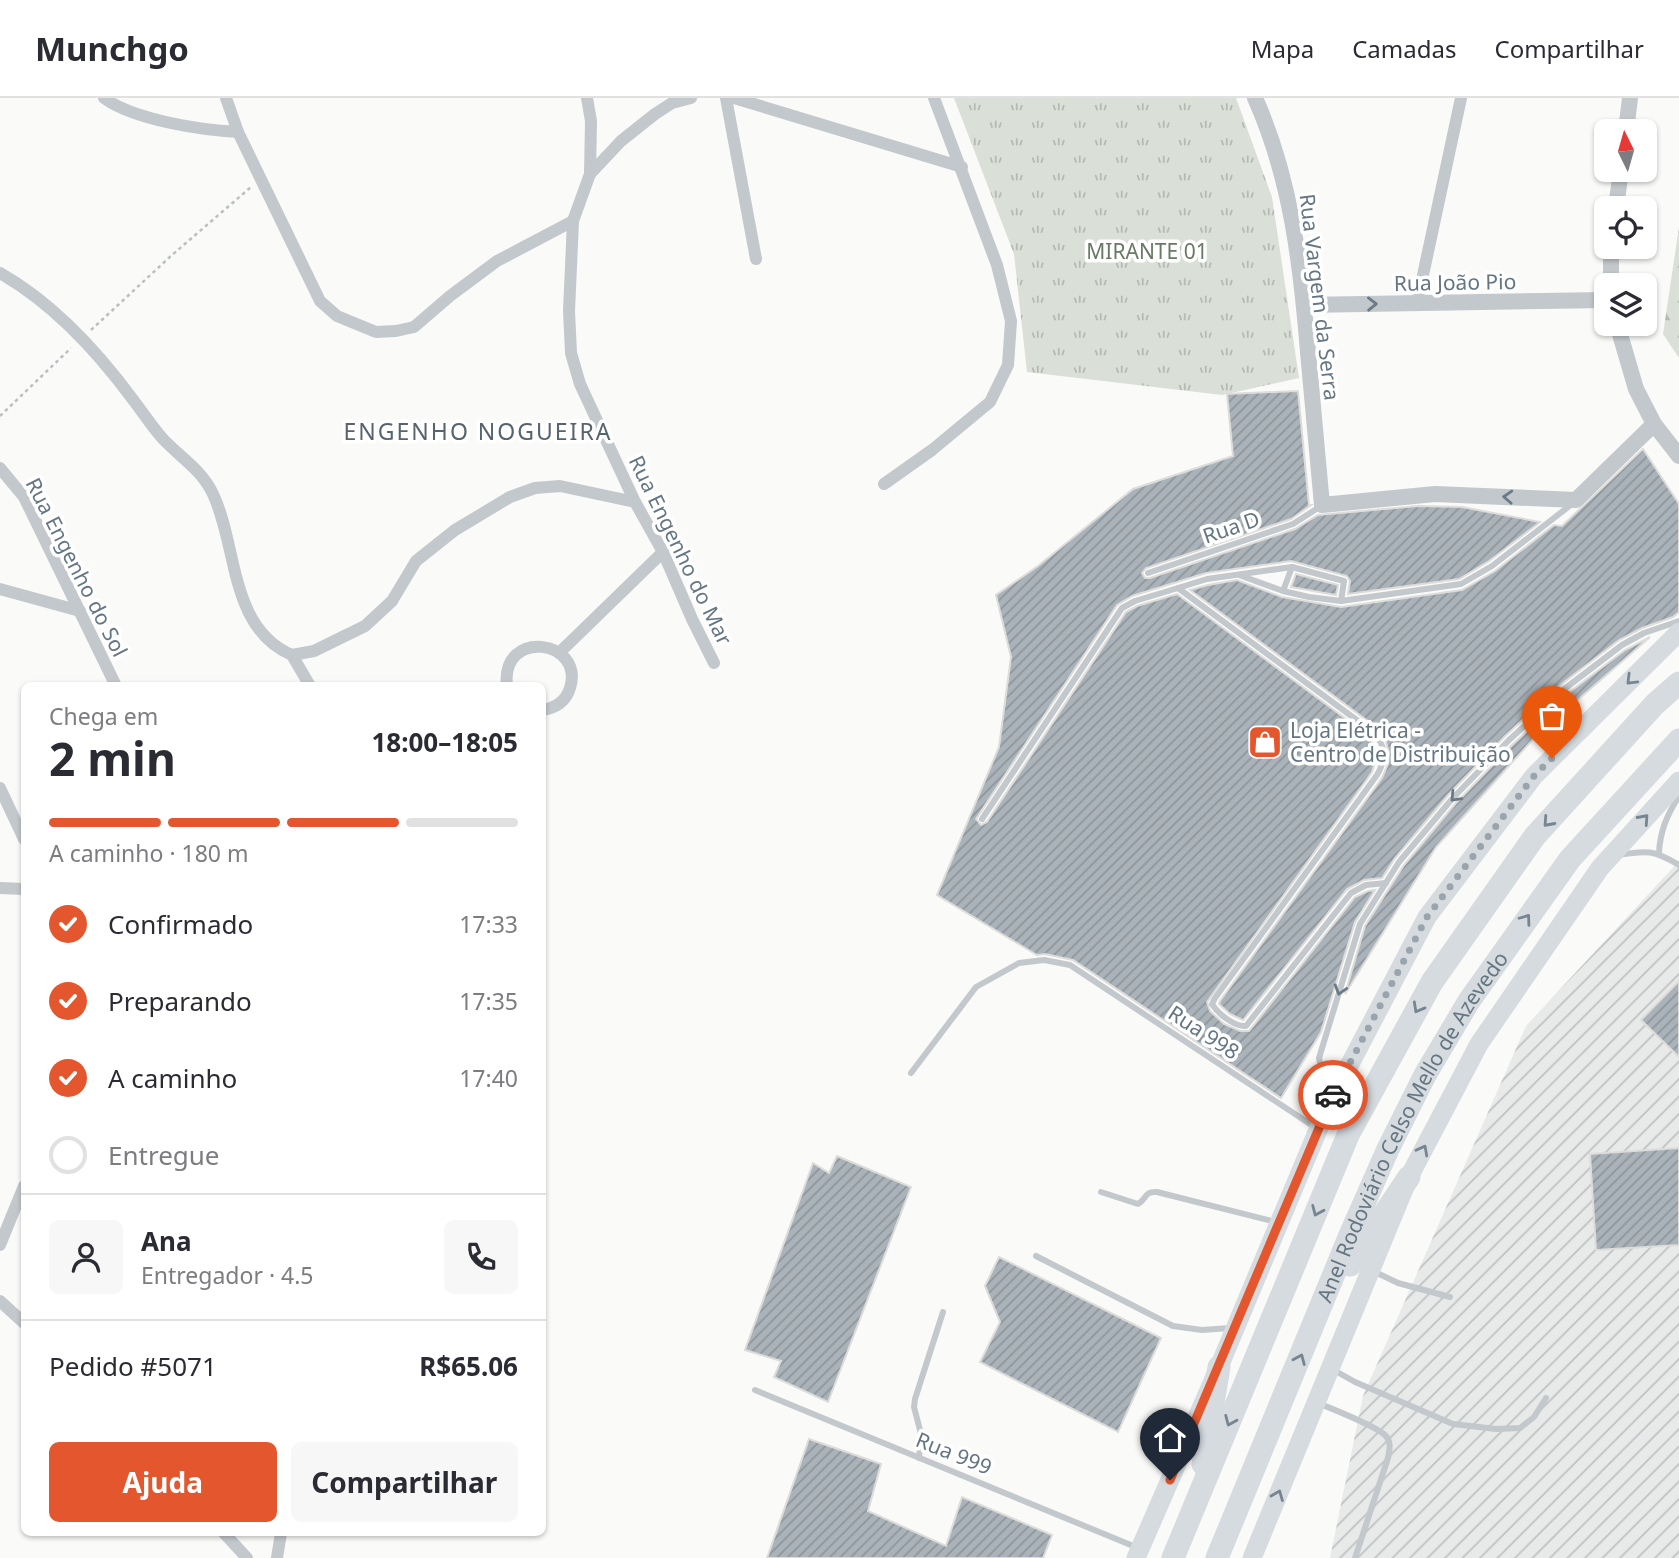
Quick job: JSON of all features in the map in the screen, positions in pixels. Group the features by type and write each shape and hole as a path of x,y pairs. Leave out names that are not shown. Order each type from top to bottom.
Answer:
{"highway":[{"name":"Anel Rodoviário Celso Mello de Azevedo","path":"1173,1558 1348,1135 1432,982 1535,836 1655,704 1679,683"},
{"name":"Anel Rodoviário Celso Mello de Azevedo","path":"1217,1558 1388,1149 1425,1075 1469,1001 1570,859 1679,740"},
{"path":"1315,1322 1363,1243 1409,1177"},
{"path":"1196,1503 1219,1367"}],"main road":[{"path":"1138,1553 1328,1106 1427,917 1534,776 1679,632"},
{"name":"Anel Rodoviário Celso Mello de Azevedo","path":"1252,1558 1409,1177 1479,1044 1600,868 1679,781"}],"street":[{"path":"104,98 136,114 209,131 238,132"},
{"path":"226,98 238,132 320,301 337,316 376,332 414,327 497,261 573,221"},
{"path":"587,98 591,121 590,174"},
{"name":"Rua Engenho do Mar","path":"691,98 672,103 655,114 621,141 590,174 573,221 569,311 571,353 580,384 714,663"},
{"path":"726,98 756,259"},
{"path":"734,98 961,167"},
{"path":"884,484 932,450 990,402 1008,365 1011,321 997,265 934,98"},
{"name":"Rua Vargem da Serra","path":"1255,98 1265,120 1290,204 1304,305 1322,506"},
{"path":"1417,303 1461,98"},
{"path":"1627,119 1630,98"},
{"path":"0,273 22,286 82,338 134,401 150,425 192,463 213,493 245,605 264,637 276,648 292,655 314,651 365,626 392,601 416,561 455,530 510,497 535,488 560,486 635,502"},
{"name":"Rua João Pio","path":"1304,305 1594,300"},
{"path":"1621,336 1636,389 1654,424 1679,456"},
{"path":"1322,506 1435,494 1576,500 1654,424"},
{"name":"Rua Engenho do Sol","path":"0,468 24,497 114,682"},
{"path":"559,653 663,552"},
{"path":"0,589 80,611"},
{"path":"507,682 506,673 517,653 538,646 549,647 559,653 567,661 572,683 561,703 546,710"},
{"path":"292,655 308,682"},
{"path":"0,788 21,833"},
{"path":"0,888 21,889"},
{"path":"0,1245 21,1193"},
{"path":"0,1301 21,1320"},
{"path":"228,1536 247,1558"},
{"path":"277,1558 281,1536"}],"lane":[{"path":"1237,575 1283,591 1341,601 1461,584 1492,566 1576,500"},
{"name":"Rua D","path":"1148,573 1293,524 1322,506"},
{"path":"982,819 1122,608 1135,601 1207,579 1292,567 1344,581 1341,601"},
{"path":"1283,591 1292,567"},
{"path":"1178,588 1373,732 1383,743 1385,756 1377,775 1215,998 1212,1004 1215,1010 1238,1026 1247,1026 1351,893 1366,885 1386,883"},
{"path":"1328,1106 1319,1058 1360,924 1399,862 1452,799 1508,741 1563,690 1622,645 1644,633 1679,621"},
{"path":"1659,853 1663,826 1679,796"},
{"path":"1600,868 1616,855 1639,851 1659,853 1679,866"},
{"name":"Rua 998","path":"911,1073 976,987 1020,963 1044,960 1070,965 1318,1129"},
{"path":"1101,1192 1138,1204 1149,1191 1157,1192 1279,1223"},
{"path":"1035,1256 1173,1326 1202,1330 1235,1327"},
{"path":"1371,1270 1398,1283 1450,1297"},
{"path":"919,1458 921,1434 914,1407 915,1399 943,1312"},
{"path":"1330,1368 1355,1382 1453,1424 1496,1429 1520,1428 1534,1417 1546,1398"},
{"name":"Rua 999","path":"755,1391 919,1458 1138,1553"},
{"path":"1316,1402 1386,1436 1390,1445 1355,1558"}],"path":[{"path":"0,416 172,256 261,179"}],"shaded area":[{"path":"1679,861 1679,1558 1330,1558 1363,1396 1526,1026"}],"green space":[{"name":"MIRANTE 01","path":"954,98 1236,98 1272,197 1299,378 1222,395 1027,372 1014,254"},
{"path":"1679,227 1679,358 1663,334"}],"building":[{"name":"Loja Elétrica - Centro de Distribuição","path":"1298,391 1311,505 1291,519 1146,568 1142,573 1145,578 1295,529 1318,515 1418,506 1462,507 1540,522 1489,561 1459,579 1348,594 1350,581 1347,576 1291,561 1206,573 1132,596 1117,605 976,819 981,825 987,822 1126,612 1177,594 1369,736 1378,753 1372,772 1207,1002 1210,1011 1224,1024 1240,1031 1249,1031 1355,897 1375,890 1355,922 1321,1032 1281,1098 1073,960 1037,955 937,895 999,747 1011,657 996,595 1038,566 1133,489 1233,456 1227,394"},
{"path":"1643,449 1679,504 1679,612 1619,640 1559,686 1504,737 1448,795 1395,858 1382,878 1364,880 1347,889 1243,1020 1230,1014 1219,1004 1220,1001 1382,778 1388,764 1389,752 1385,739 1376,727 1190,590 1237,580 1282,597 1341,607 1462,590 1495,571 1554,525 1562,526"},
{"path":"1296,574 1338,585 1336,595 1291,587"},
{"path":"1650,637 1534,738 1436,847 1345,994 1365,926 1404,865 1456,803 1512,745 1567,694 1625,650"},
{"path":"1679,981 1679,1057 1641,1020"},
{"path":"1679,1148 1679,1245 1596,1250 1590,1154"},
{"path":"837,1156 911,1187 828,1402 774,1377 781,1361 745,1350 813,1163 829,1173"},
{"path":"999,1257 1161,1338 1118,1432 980,1362 1000,1322 985,1286"},
{"path":"809,1439 881,1464 868,1511 946,1546 962,1497 1052,1535 1043,1558 767,1558"}],"way so far":[{"path":"1333,1095 1427,917 1534,776 1552,758"}],"place":[{"name":"Loja Elétrica - Centro de Distribuição","path":"1265,742"}],"district":[{"name":"ENGENHO NOGUEIRA","path":"478,431"}],"route":[{"path":"1170,1480 1333,1095"}]}
